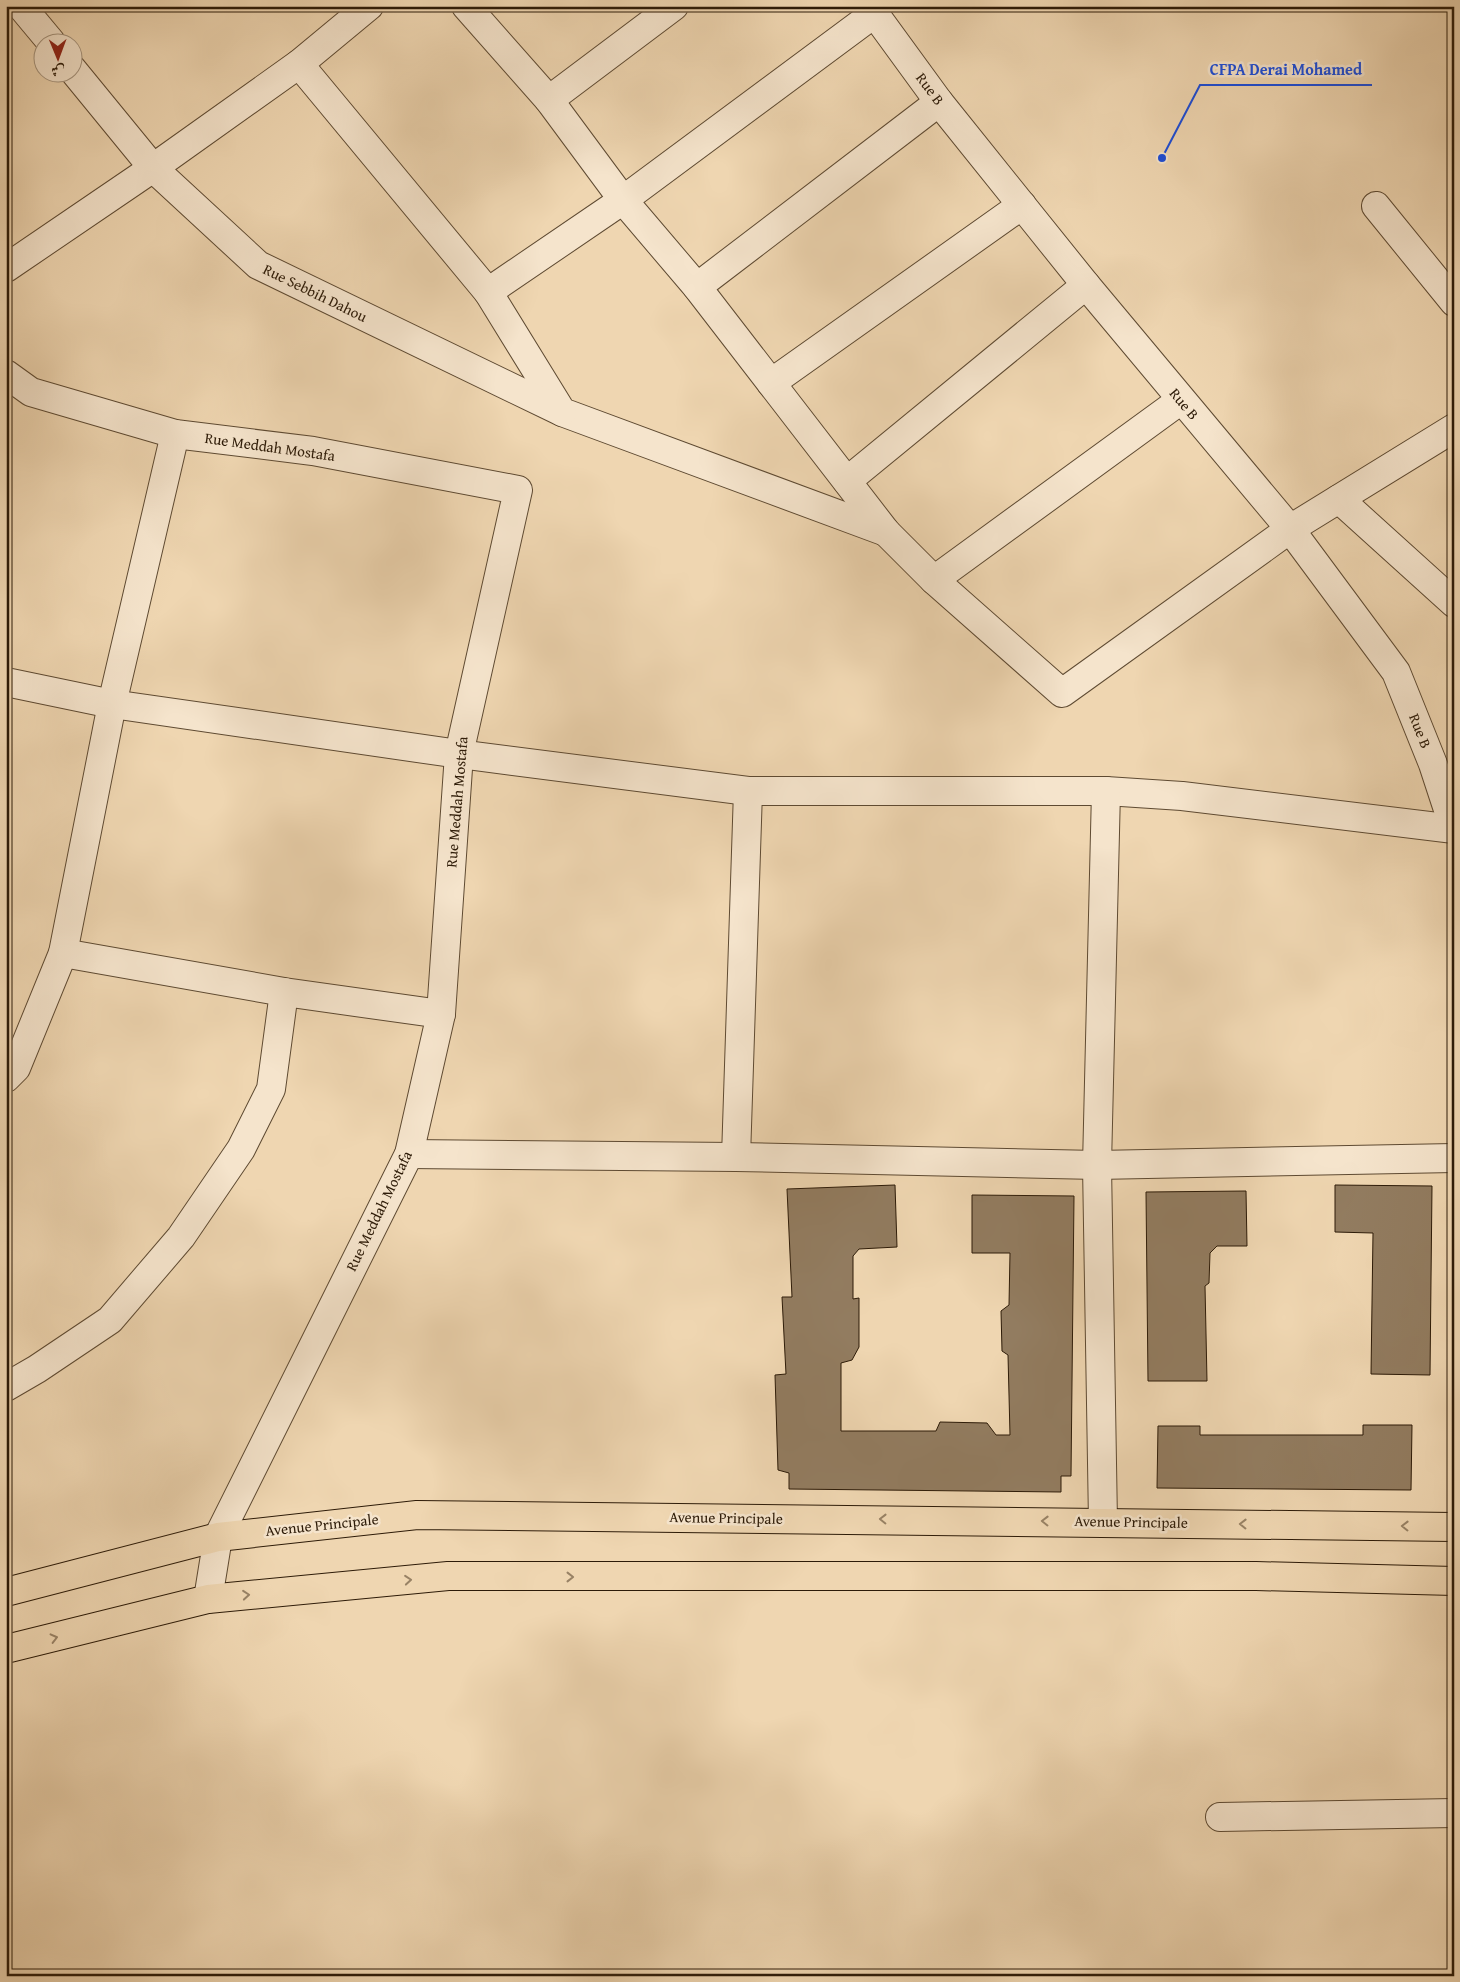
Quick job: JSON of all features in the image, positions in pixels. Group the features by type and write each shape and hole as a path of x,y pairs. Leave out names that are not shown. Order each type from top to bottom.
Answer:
{"main road":[{"name":"Avenue Principale","path":"6,1592 218,1537 416,1514 1454,1527"},
{"path":"6,1649 208,1599 448,1576 1256,1576 1454,1580"}],"street":[{"path":"21,6 43,32"},
{"path":"6,268 153,168 299,64 369,6"},
{"path":"466,6 549,100 623,200 697,287 886,532 934,580 1062,693 1290,529 1454,428"},
{"path":"549,100 674,6"},
{"path":"488,292 623,200 872,10"},
{"name":"Rue B","path":"872,10 939,102 1086,285 1290,529 1396,672 1433,764 1454,829"},
{"path":"299,64 488,292 562,412"},
{"name":"Rue Sebbih Dahou","path":"82,81 153,168 258,265 562,412 886,532"},
{"path":"697,287 939,102"},
{"path":"771,383 1022,205"},
{"path":"1376,206 1454,302"},
{"path":"847,481 1086,285"},
{"name":"Rue Meddah Mostafa","path":"6,374 31,392 175,434 313,451 518,490 459,754 441,1014 409,1154 218,1537 208,1599"},
{"path":"934,580 1181,400"},
{"path":"6,1078 16,1068 63,953 112,704 175,434"},
{"path":"1339,498 1454,603"},
{"path":"6,682 112,704 459,754 748,791 1106,791 1182,796 1454,829"},
{"path":"736,1157 748,791"},
{"path":"1103,1522 1097,1165 1106,791"},
{"path":"63,953 284,992 441,1014"},
{"path":"6,1387 37,1369 110,1320 181,1237 241,1149 271,1089 284,992"},
{"path":"409,1154 736,1157 1097,1165 1454,1158"},
{"path":"1220,1817 1454,1813"}],"building":[{"path":"895,1185 897,1247 859,1249 853,1256 853,1299 859,1298 859,1347 852,1360 841,1363 841,1431 936,1431 940,1422 987,1423 996,1435 1010,1435 1008,1355 1002,1351 1001,1311 1009,1305 1010,1253 972,1253 972,1195 1074,1196 1071,1476 1061,1476 1061,1492 789,1489 789,1473 778,1470 775,1375 786,1374 782,1297 792,1297 787,1189"},
{"path":"1335,1185 1432,1186 1430,1375 1371,1374 1373,1233 1335,1232"},
{"path":"1246,1191 1247,1246 1217,1246 1210,1253 1209,1283 1205,1286 1207,1381 1148,1381 1146,1192"},
{"path":"1363,1425 1412,1425 1411,1490 1157,1488 1158,1426 1200,1426 1200,1435 1363,1435"}],"place":[{"name":"CFPA Derai Mohamed","path":"1162,158"}]}
